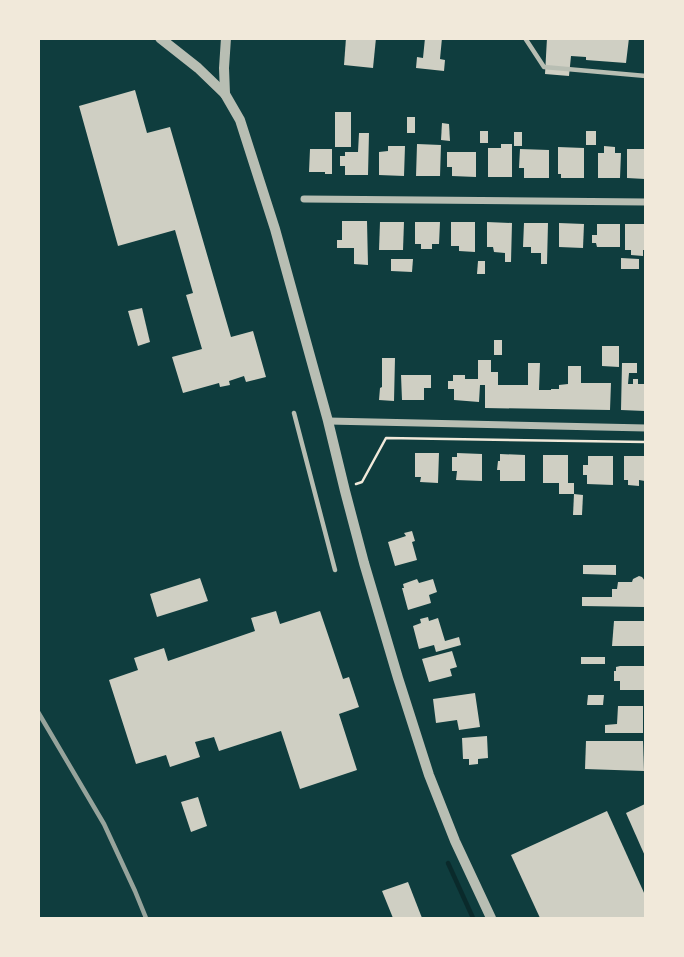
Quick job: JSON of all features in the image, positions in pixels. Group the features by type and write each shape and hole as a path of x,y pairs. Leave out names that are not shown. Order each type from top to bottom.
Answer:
{"street":[{"path":"160,38 225,94 240,120 328,421 364,563 398,678 425,763 455,841 491,919"},
{"path":"225,94 223,68 226,38"},
{"path":"304,199 646,202"},
{"path":"328,421 646,428"}],"lane":[{"path":"524,38 544,67 646,76"},
{"path":"294,413 335,570"}],"path":[{"path":"353,489 353,485 362,482 386,438 646,442"}],"building":[{"path":"346,38 376,38 373,68 344,65"},
{"path":"425,38 442,38 440,59 445,60 444,71 416,68 417,57 423,58"},
{"path":"547,38 629,38 626,63 571,56 569,76 545,74"},
{"path":"135,90 147,133 170,127 231,337 253,331 266,377 246,382 244,376 229,381 230,385 220,387 219,383 183,393 172,357 202,349 186,295 193,293 175,230 118,246 79,106"},
{"path":"335,112 351,112 351,147 335,147"},
{"path":"407,117 415,117 415,133 407,133"},
{"path":"442,123 449,124 450,141 441,140"},
{"path":"480,131 488,131 488,143 480,143"},
{"path":"586,131 596,131 596,145 586,145"},
{"path":"514,132 522,132 522,146 514,146"},
{"path":"359,133 369,133 368,175 345,175 345,166 340,166 340,156 345,156 345,152 358,152"},
{"path":"417,144 441,145 440,176 416,176"},
{"path":"501,144 512,144 512,177 488,177 488,148 501,148"},
{"path":"388,146 405,146 404,176 379,175 379,152 388,151"},
{"path":"604,146 615,147 615,153 621,153 620,178 598,178 598,153 604,153"},
{"path":"558,147 584,148 584,178 561,178 561,174 558,174"},
{"path":"310,149 332,149 332,174 309,172"},
{"path":"520,149 549,150 549,178 524,178 524,168 519,168"},
{"path":"627,149 645,149 645,179 627,178"},
{"path":"447,152 476,152 476,177 452,176 452,167 447,167"},
{"path":"342,221 367,221 368,265 354,264 354,248 337,248 337,240 342,240"},
{"path":"380,222 404,222 403,250 379,250"},
{"path":"415,222 440,222 439,244 432,244 432,249 421,249 421,244 415,244"},
{"path":"451,222 475,222 475,252 459,251 459,246 451,246"},
{"path":"487,222 512,223 511,262 505,262 505,253 494,252 493,247 487,247"},
{"path":"524,223 548,223 547,264 541,264 541,253 531,253 531,247 523,247"},
{"path":"559,223 584,224 583,248 559,247"},
{"path":"597,224 620,224 620,247 597,247 596,243 592,243 592,235 597,235"},
{"path":"625,224 645,224 643,256 631,255 631,250 625,250"},
{"path":"621,258 639,259 639,269 621,269"},
{"path":"391,259 413,259 412,272 391,271"},
{"path":"478,261 485,261 485,274 477,274"},
{"path":"142,308 150,342 138,346 128,311"},
{"path":"494,340 502,340 502,355 494,355"},
{"path":"602,346 619,346 619,367 602,366"},
{"path":"382,358 395,358 394,401 379,400"},
{"path":"478,360 491,360 491,372 498,372 498,385 528,385 528,363 540,363 539,390 559,389 559,385 568,384 568,366 581,366 581,383 611,383 610,410 485,408 485,385 480,385 479,402 454,400 454,389 448,389 448,381 453,381 453,375 478,379"},
{"path":"622,363 637,363 637,373 629,373 628,384 633,384 633,379 638,379 638,384 645,384 645,411 621,410"},
{"path":"401,375 431,375 431,388 424,388 424,400 402,400"},
{"path":"415,453 439,453 438,483 420,482 421,477 415,477"},
{"path":"457,453 482,454 482,481 456,480 457,471 452,471 452,457 457,457"},
{"path":"500,454 525,455 525,481 500,481 500,470 497,470"},
{"path":"543,455 568,455 568,483 574,483 574,494 559,494 559,483 543,483"},
{"path":"588,456 613,456 613,485 587,484 583,465 588,465"},
{"path":"624,456 645,456 645,481 639,480 639,486 628,485 628,480 624,480"},
{"path":"574,494 583,495 582,515 573,515"},
{"path":"412,531 417,560 395,566 388,542"},
{"path":"583,565 616,565 616,575 583,574"},
{"path":"639,576 645,581 645,607 582,606 582,597 612,597 612,589 617,589 618,582 632,582"},
{"path":"200,578 208,601 157,617 150,594"},
{"path":"417,579 419,583 433,579 437,592 429,595 431,603 408,610 403,584"},
{"path":"276,611 280,624 320,611 343,679 349,677 359,707 339,714 357,770 300,789 281,731 219,751 214,737 195,742 200,757 170,767 166,755 136,764 109,680 138,670 134,658 164,648 168,661 255,631 251,618"},
{"path":"428,617 429,621 438,618 445,641 459,637 461,645 436,652 434,645 419,649 413,626 421,623 420,619"},
{"path":"614,621 644,621 645,646 612,646"},
{"path":"452,651 457,667 450,669 452,676 429,682 422,659"},
{"path":"581,657 605,657 605,664 581,664"},
{"path":"620,666 644,666 644,690 620,690 620,681 614,681 614,671"},
{"path":"475,693 480,727 459,730 457,720 436,723 433,699"},
{"path":"588,695 604,695 603,705 587,705"},
{"path":"618,706 643,706 643,733 605,733 605,725 617,724"},
{"path":"487,736 488,758 478,759 478,764 469,765 469,759 463,759 462,738"},
{"path":"586,741 643,741 644,771 585,769"},
{"path":"198,797 207,826 191,832 181,802"},
{"path":"645,804 645,856 626,813"},
{"path":"607,811 645,895 645,918 540,918 511,855"},
{"path":"408,882 422,918 393,918 382,891"}],"waterway":[{"path":"448,863 473,918"}],"railway":[{"path":"38,712 104,824 146,918"}]}
